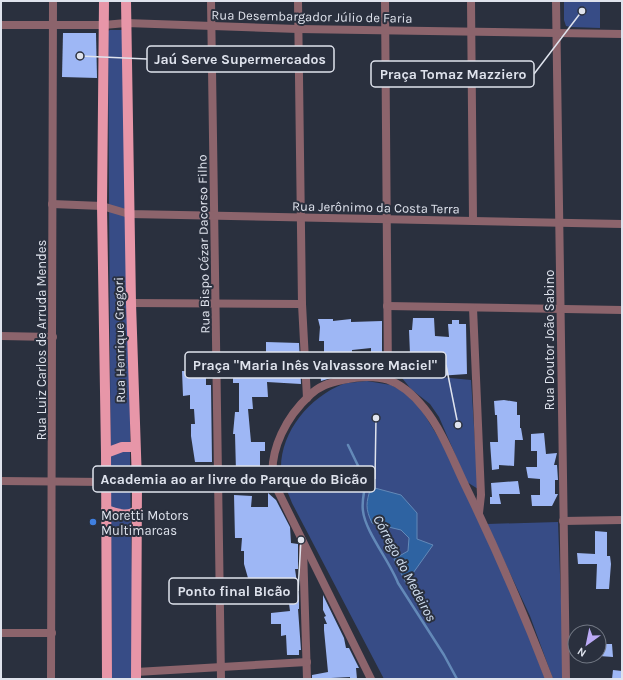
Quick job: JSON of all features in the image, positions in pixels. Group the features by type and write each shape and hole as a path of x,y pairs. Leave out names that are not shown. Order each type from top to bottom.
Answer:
{"main road":[{"name":"Rua Henrique Gregori","path":"104,1 102,206 106,453 107,679"},
{"name":"Rua Henrique Gregori","path":"126,1 131,303 137,483 136,675"},
{"path":"106,453 122,447 135,447"},
{"path":"106,510 125,515 136,512"}],"street":[{"name":"Rua Luiz Carlos de Arruda Mendes","path":"51,679 53,481 53,1"},
{"name":"Rua Bispo Cézar Dacorso Filho","path":"211,1 221,679"},
{"path":"298,1 302,304 307,398"},
{"path":"385,1 388,379"},
{"path":"471,1 473,220"},
{"name":"Rua Doutor João Sabino","path":"556,1 561,223 563,521 566,679"},
{"name":"Rua Desembargador Júlio de Faria","path":"1,25 104,25 126,23 298,29 471,30 622,34"},
{"name":"Rua Jerônimo da Costa Terra","path":"52,204 102,206 129,214 622,224"},
{"path":"131,303 302,304"},
{"path":"387,306 622,310"},
{"path":"473,308 481,495 479,514"},
{"path":"1,336 53,337"},
{"path":"370,679 273,481 272,472 275,450 281,434 307,398 316,389 330,383 358,377 377,376 388,379 398,385 424,408 446,446 508,576 549,679"},
{"path":"1,481 106,482"},
{"path":"137,483 219,484 273,481"},
{"path":"563,521 622,520"},
{"path":"303,544 307,679"},
{"path":"1,633 52,633"},
{"path":"136,675 220,667 307,662"}],"shaded area":[{"path":"564,1 600,1 600,28 566,26 564,20"},
{"path":"131,30 130,472 134,679 112,679 108,31"},
{"path":"398,373 471,380 478,489 467,482 439,417 430,404 411,389"},
{"path":"367,381 391,385 404,392 421,409 443,445 515,600 545,679 384,679 292,503 281,472 282,454 286,441 300,417 309,407 319,397 343,384"},
{"path":"558,522 564,679 553,679 530,616 487,524"}],"water":[{"path":"371,487 401,495 417,513 417,539 433,545 406,583 394,559 408,551 409,538 401,530 372,523 367,505"}],"building":[{"path":"63,33 96,33 97,78 62,77"},
{"path":"413,318 434,318 435,336 449,337 448,324 452,324 452,320 459,320 459,324 466,324 467,374 438,376 419,373 419,376 404,375 403,354 410,354 409,330 412,330"},
{"path":"318,319 333,319 333,321 351,319 351,322 382,321 382,360 371,360 371,348 352,350 352,364 369,364 369,371 341,375 321,381 319,361 324,362 324,341 319,341 320,327"},
{"path":"266,342 299,343 301,384 267,382 268,397 252,397 253,409 248,409 251,442 265,442 265,451 260,451 260,473 239,475 239,472 236,472 235,434 233,434 235,412 239,412 239,383 233,383 233,370 238,370 235,358 266,358"},
{"path":"182,371 206,372 206,385 211,385 212,462 195,462 191,436 191,424 195,424 194,409 190,409 190,395 183,396"},
{"path":"504,400 517,402 517,415 520,415 520,428 523,440 515,440 514,466 499,465 499,469 492,470 490,442 498,442 497,415 495,415 494,401"},
{"path":"544,433 546,454 557,453 554,465 557,465 558,480 555,480 555,494 558,494 552,506 532,506 531,495 540,495 540,479 528,478 526,467 537,467 537,451 531,451 531,434"},
{"path":"518,481 520,494 499,494 501,504 490,504 490,497 492,497 491,483"},
{"path":"268,493 276,500 290,527 291,543 298,544 298,569 295,569 299,597 298,609 301,650 299,650 299,655 287,655 286,635 281,636 281,624 271,624 271,613 290,611 288,596 274,597 273,584 271,584 270,579 248,578 244,564 244,551 241,551 242,538 235,538 234,495 252,496 251,507 268,507"},
{"path":"595,531 607,532 607,556 610,556 611,564 609,589 596,589 597,564 578,564 577,553 595,554"},
{"path":"323,595 344,638 346,648 349,648 359,668 356,668 357,679 350,679 350,677 312,679 312,675 328,672 324,630 324,624 327,624 324,617 326,616 323,610"},
{"path":"607,644 612,644 613,657 607,657"},
{"path":"613,670 622,671 622,679 612,679"}],"waterway":[{"name":"Córrego do Medeiros","path":"348,445 363,476 371,487 364,492 363,502 363,511 368,528 398,583 444,655 457,679"}],"place":[{"name":"Praça Tomaz Mazziero","path":"582,11"},
{"name":"Jaú Serve Supermercados","path":"80,56"},
{"name":"Academia ao ar livre do Parque do Bicão","path":"376,418"},
{"name":"Praça \"Maria Inês Valvassore Maciel\"","path":"458,425"},
{"name":"Moretti Motors Multimarcas","path":"93,522"},
{"name":"Ponto final BIcão","path":"301,540"}]}
